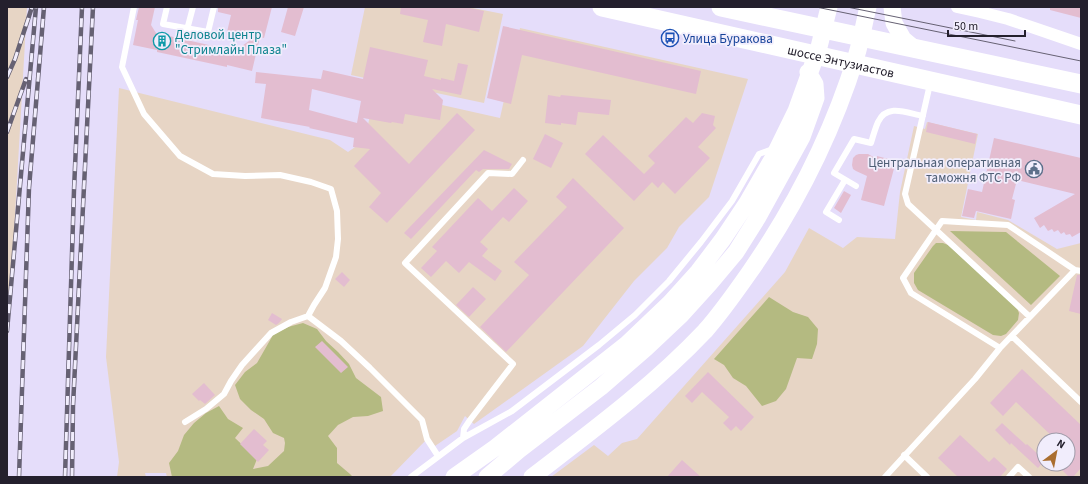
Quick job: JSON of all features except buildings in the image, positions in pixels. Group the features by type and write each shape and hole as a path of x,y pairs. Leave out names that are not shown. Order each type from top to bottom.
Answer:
{"main road":[{"name":"шоссе Энтузиастов","path":"602,7 1081,115"},
{"name":"шоссе Энтузиастов","path":"721,7 1081,84"},
{"path":"454,477 495,448 626,344 670,303 698,272 723,239 747,203 773,158 796,111 819,47 829,7"},
{"path":"532,477 630,401 670,366 706,330 735,293 764,251 801,189 820,151 839,106 856,56 868,7"},
{"path":"892,7 894,23 902,39 915,49"},
{"path":"487,477 518,450 601,387 646,348 681,315 736,252 792,157 802,137 816,98 815,84 801,61 785,48"},
{"path":"495,448 601,387"}],"street":[{"path":"957,7 1008,19 1081,44"}],"lane":[{"path":"134,7 122,67 144,114 180,156 213,174 245,176 280,175 311,182 331,189 338,211 336,257 325,288 308,316 291,322 271,333 242,365 224,394 206,409 185,422"},
{"path":"167,7 164,24 208,32 214,7"},
{"path":"188,26 193,7"},
{"path":"931,80 905,194 908,204 1030,317"},
{"path":"856,186 834,173 854,139 871,143 878,122 883,114 890,111 923,116"},
{"path":"411,477 463,438 512,412 599,345 635,314 669,281 701,242 732,201 760,154 770,150 792,157"},
{"path":"463,438 464,429 470,420 513,364 405,263 488,173 512,174 523,160"},
{"path":"839,220 826,212 845,180"},
{"path":"884,477 975,379 1000,348 1078,270 1008,225 942,221 903,278 911,293 1000,348"},
{"path":"308,316 341,342 370,368 422,420 427,439 438,456"},
{"path":"1012,336 1081,402"},
{"path":"904,455 927,477"},
{"path":"1009,477 1018,467 1029,477"}],"shaded area":[{"path":"7,7 27,7 7,355"},
{"path":"365,7 468,7 503,14 484,103 351,75"},
{"path":"520,28 748,79 709,197 679,227 667,248 634,281 583,346 474,424 465,416 457,431 435,446 427,439 390,477 167,477 166,473 145,473 146,477 117,477 119,462 106,357 119,88 330,140 348,152 365,140 375,90 500,118"},
{"path":"927,122 978,134 961,217 976,220 977,212 1008,220 1057,249 1081,243 1081,477 551,477 594,445 608,456 622,443 637,439 785,272 809,228 843,248 857,237 895,239 900,192 914,126 925,129"}],"green space":[{"path":"950,231 1006,232 1060,276 1031,305"},
{"path":"936,243 948,245 1016,306 1019,313 1018,320 1006,334 1001,336 993,335 918,290 914,283 914,273"},
{"path":"769,297 793,312 808,317 818,329 817,344 812,359 797,358 786,389 776,401 762,406 746,386 733,378 724,365 714,359"},
{"path":"303,323 317,329 326,341 349,364 356,378 381,397 383,411 368,416 353,417 338,425 328,436 337,448 337,463 353,477 172,477 169,463 178,451 184,435 194,423 206,413 219,406 228,419 243,428 235,438 257,459 253,469 268,466 284,451 284,438 273,433 264,419 251,410 240,399 235,385 245,372 257,363 273,335 288,327"}],"tram line":[{"path":"816,7 1081,61"},
{"path":"847,7 1015,41"}],"railway":[{"path":"7,77 15,59 32,7"},
{"path":"7,331 36,7"},
{"path":"19,477 29,188 44,7"},
{"path":"65,477 74,190 82,7"},
{"path":"72,477 73,406 93,7"},
{"path":"7,132 26,79"}],"place":[{"name":"Улица Буракова","path":"670,38"},
{"name":"Деловой центр \"Стримлайн Плаза\"","path":"162,41"},
{"name":"Центральная оперативная таможня ФТС РФ","path":"1034,169"}]}
